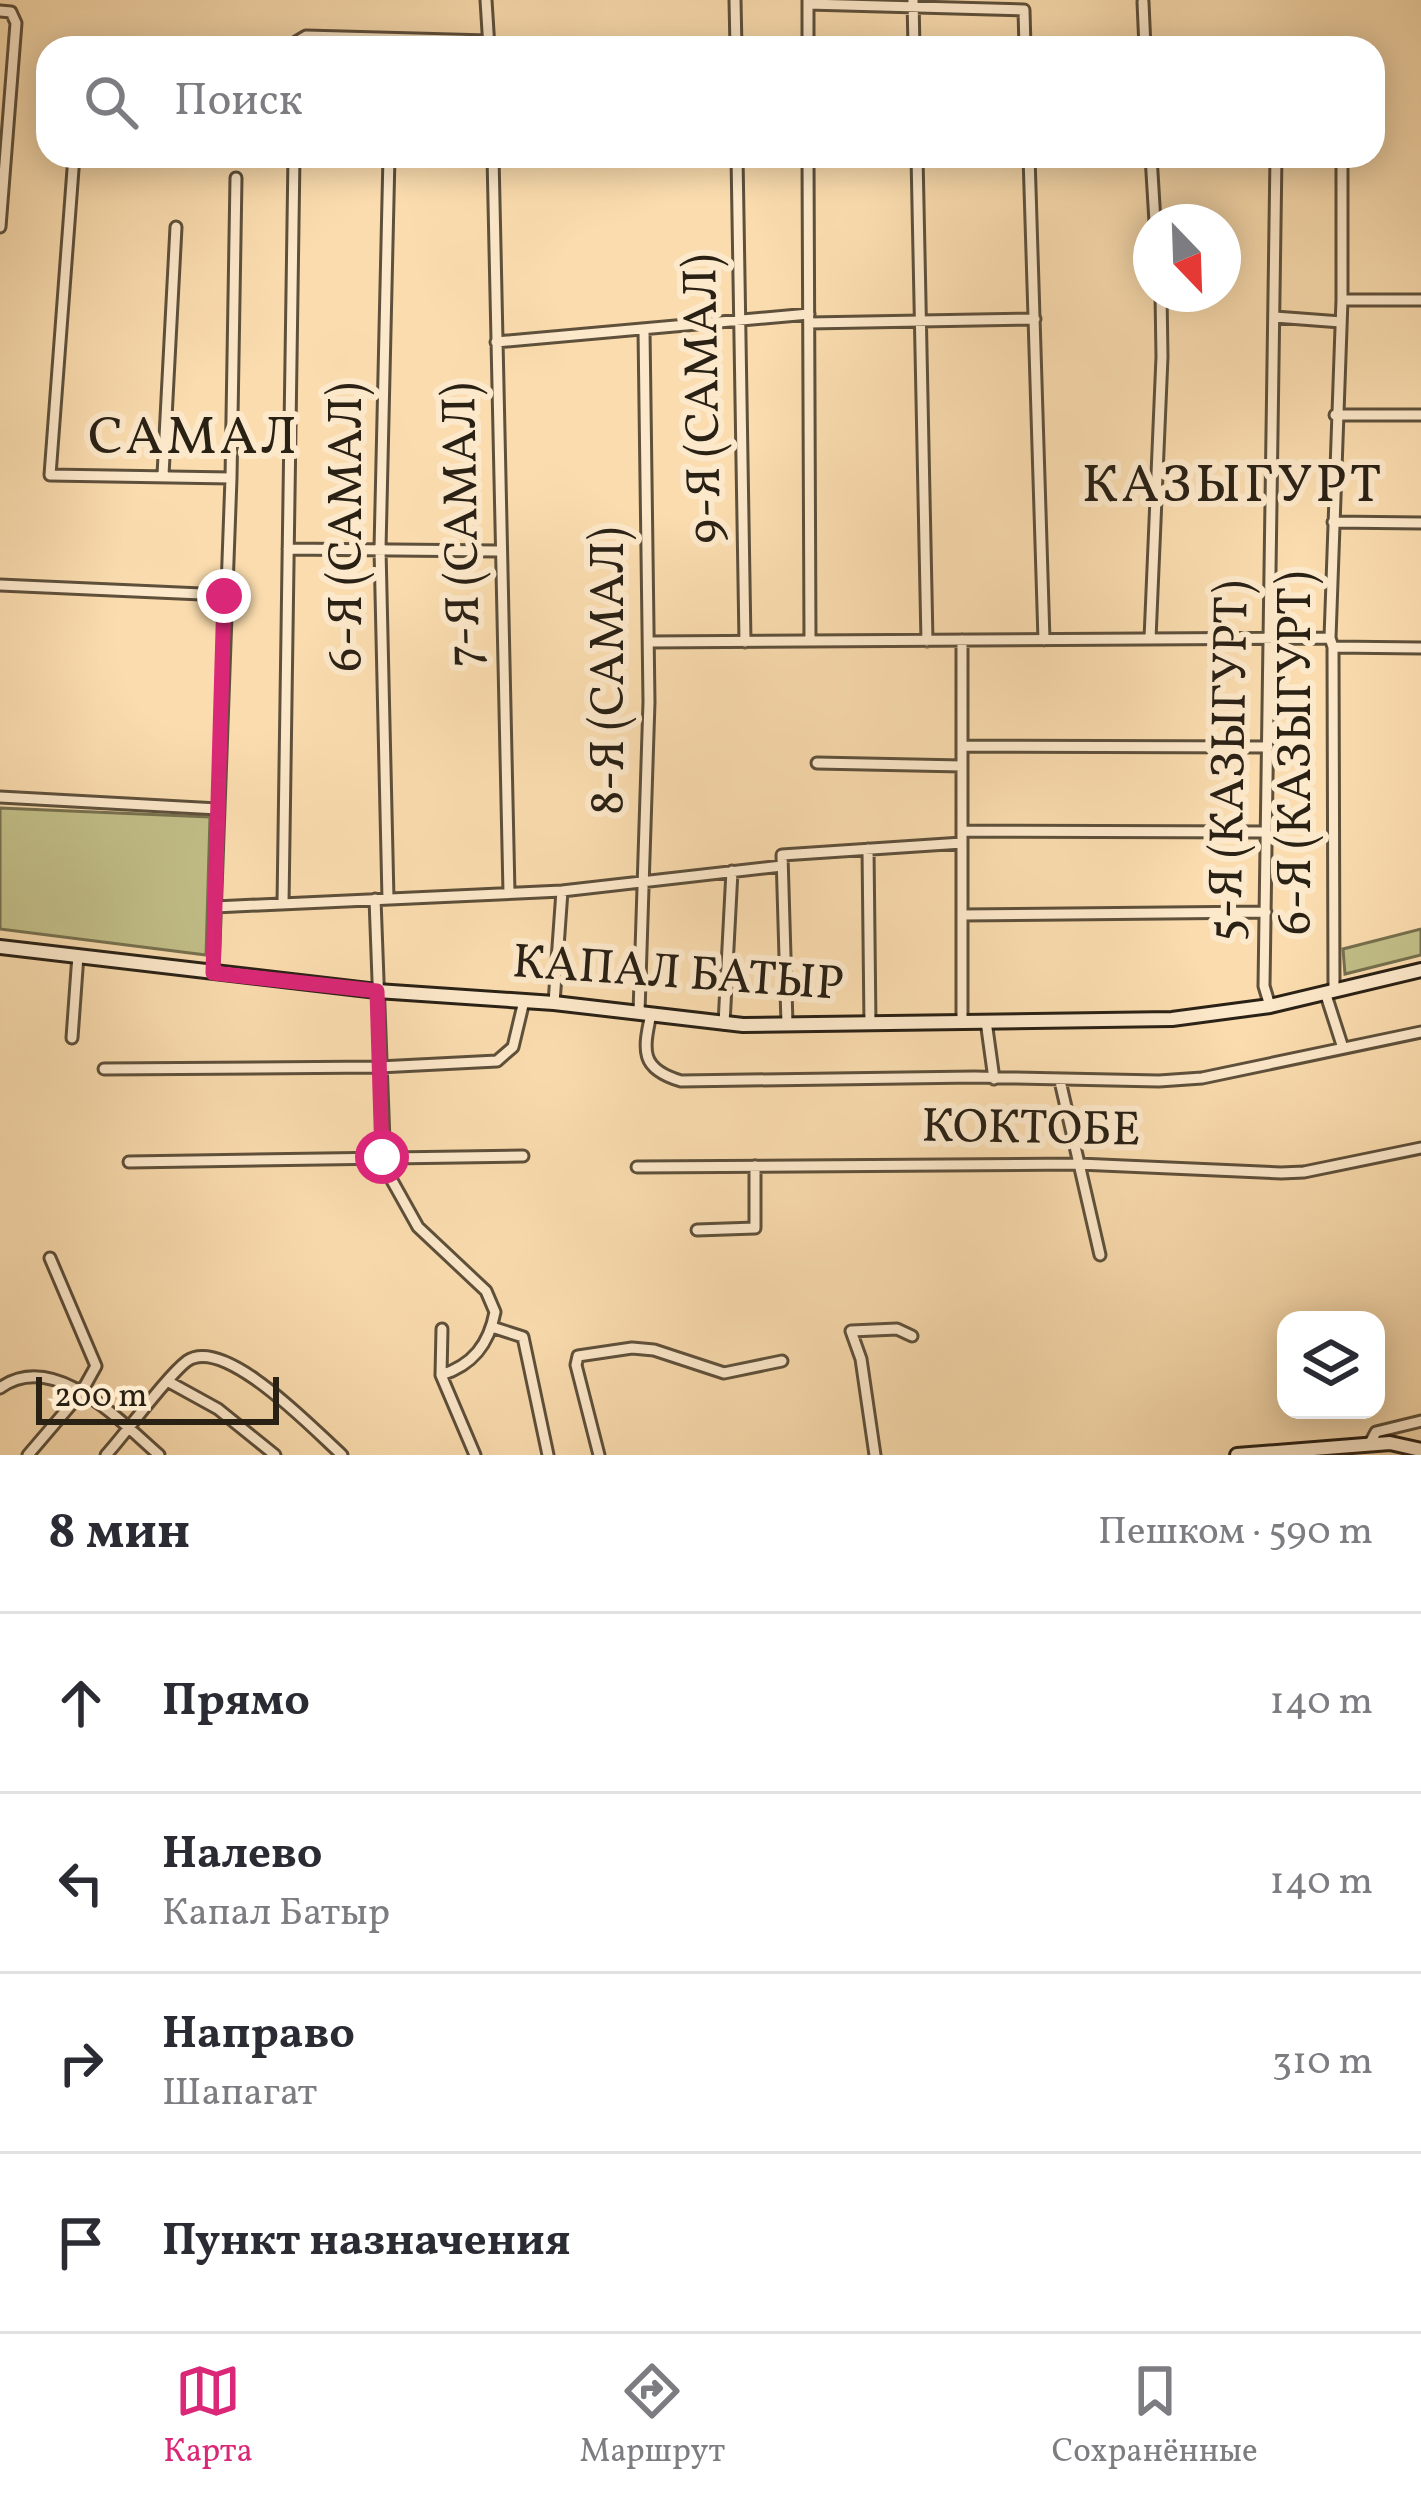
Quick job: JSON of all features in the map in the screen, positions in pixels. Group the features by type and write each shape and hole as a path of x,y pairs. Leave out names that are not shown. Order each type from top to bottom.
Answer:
{"main road":[{"name":"КАПАЛ БАТЫР","path":"0,947 377,991 554,1003 724,1024 1172,1019 1270,1006 1421,970"},
{"path":"1237,1455 1390,1443 1421,1450"}],"street":[{"path":"486,0 488,36"},
{"path":"735,0 736,36"},
{"path":"808,36 808,2 1024,10 1025,36"},
{"path":"1143,2 1144,36"},
{"path":"913,3 914,36"},
{"path":"0,11 11,12 16,23 0,227"},
{"path":"73,168 50,475 231,478"},
{"path":"283,904 294,168"},
{"name":"6-Я (САМАЛ)","path":"388,899 380,549 389,168"},
{"name":"7-Я (САМАЛ)","path":"493,168 508,893"},
{"name":"9-Я (САМАЛ)","path":"737,168 745,642"},
{"path":"808,168 810,641"},
{"path":"917,168 927,640"},
{"path":"1030,168 1044,640"},
{"path":"1152,168 1154,204"},
{"name":"5-Я (КАЗЫГУРТ)","path":"1270,1006 1264,986 1276,168"},
{"name":"6-Я (КАЗЫГУРТ)","path":"1342,168 1333,522 1330,991 1343,1048"},
{"path":"213,973 231,478 236,178"},
{"path":"163,475 176,227"},
{"path":"1342,300 1421,300"},
{"path":"1150,639 1161,312"},
{"path":"1275,317 1341,322"},
{"path":"496,342 739,320 1036,319"},
{"name":"8-Я (САМАЛ)","path":"644,330 649,642 644,1046 650,1062 661,1075 681,1081 994,1078"},
{"path":"1335,415 1421,415"},
{"path":"1333,522 1421,523"},
{"path":"288,549 499,551"},
{"path":"0,585 224,596"},
{"path":"649,642 1269,638 1421,648"},
{"path":"962,640 962,1021"},
{"path":"962,746 1268,747"},
{"path":"817,763 962,766"},
{"path":"0,797 218,809"},
{"path":"215,907 562,891 962,837 1266,832"},
{"path":"868,849 870,1024"},
{"path":"782,861 787,1024"},
{"path":"724,1024 732,871"},
{"path":"554,1003 562,891"},
{"path":"375,899 382,1157 392,1185 418,1228 491,1299 495,1312 492,1327 472,1361 441,1375"},
{"path":"962,915 1266,913"},
{"path":"72,1038 78,956"},
{"path":"104,1070 497,1061 513,1047 524,1001"},
{"path":"986,1021 994,1078 1060,1081 1202,1078 1421,1032"},
{"path":"1060,1081 1100,1255"},
{"name":"КОКТОБЕ","path":"637,1168 1079,1164 1304,1172 1421,1148"},
{"path":"129,1162 523,1156"},
{"path":"697,1230 754,1228 755,1166"},
{"path":"28,1455 81,1393 96,1366 50,1258"},
{"path":"492,1327 523,1337 548,1455"},
{"path":"442,1329 441,1375 475,1455"},
{"path":"875,1455 861,1359 851,1331 897,1329 912,1336"},
{"path":"599,1455 576,1365 578,1356 654,1349 724,1373 782,1361"},
{"path":"106,1455 194,1358 220,1357 296,1412 342,1455"},
{"path":"0,1388 15,1377 37,1376 64,1383 159,1455"},
{"path":"169,1382 218,1409 275,1455"},
{"path":"1369,1444 1376,1432 1421,1421"}],"shaded area":[{"path":"0,808 210,817 206,955 0,929"},
{"path":"1421,929 1421,955 1345,974 1343,949"}],"district":[{"name":"САМАЛ","path":"194,439"},
{"name":"КАЗЫГУРТ","path":"1233,487"}],"route":[{"path":"224,596 213,973 377,991 382,1157"}]}
